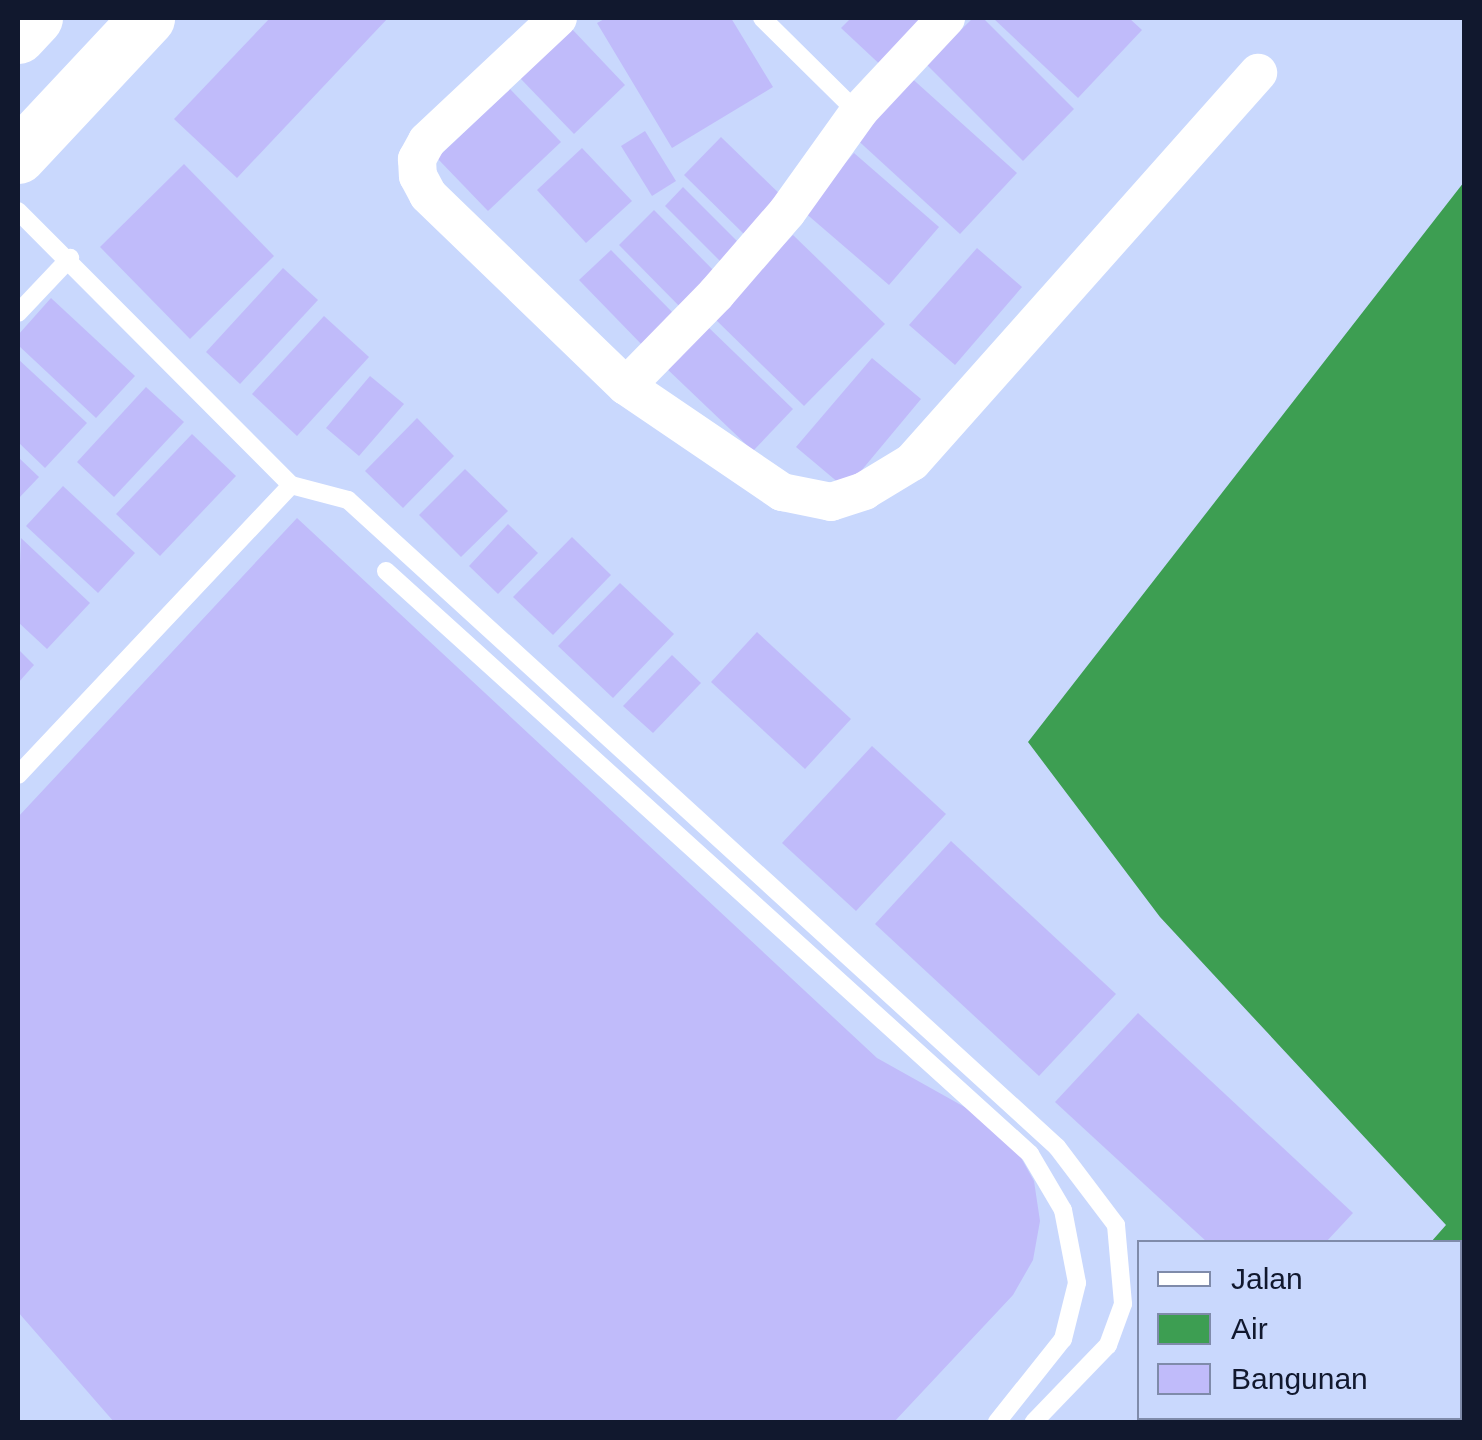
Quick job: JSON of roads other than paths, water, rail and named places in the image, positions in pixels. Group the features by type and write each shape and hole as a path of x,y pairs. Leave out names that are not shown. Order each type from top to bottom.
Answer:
{"highway":[{"path":"18,36 34,18"},
{"path":"18,156 147,18"}],"street":[{"path":"558,18 440,126 417,159 418,176 428,195 626,386 782,492 831,502 864,491 912,462 1258,72"},
{"path":"626,386 788,212 858,113 946,18"}],"lane":[{"path":"762,18 858,113"},
{"path":"18,211 70,258 291,485 348,500 1057,1147 1116,1225 1124,1304 1108,1345 1034,1422"},
{"path":"18,313 70,258"},
{"path":"18,775 291,485"},
{"path":"386,571 1030,1154 1063,1210 1077,1283 1063,1340 996,1422"}],"water":[{"path":"1464,182 1464,1422 1159,1422 1462,1420 1462,1240 1433,1240 1446,1225 1160,917 1028,742"}]}
